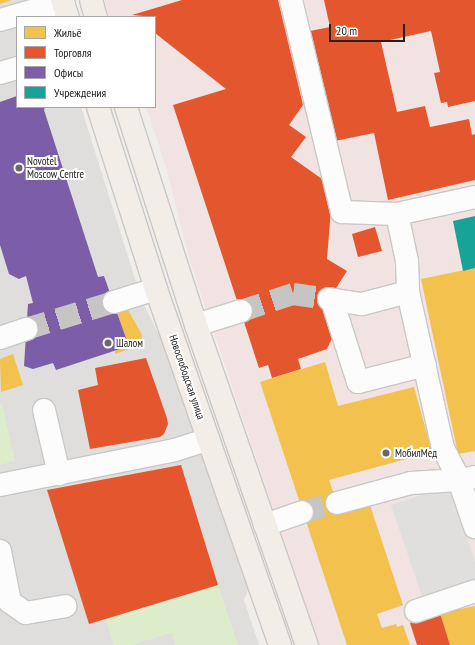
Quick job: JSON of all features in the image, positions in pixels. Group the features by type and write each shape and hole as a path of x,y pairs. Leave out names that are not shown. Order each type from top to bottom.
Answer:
{"main road":[{"path":"91,0 96,16"},
{"name":"Новослободская улица","path":"98,108 156,289 280,645"},
{"path":"126,108 196,325 307,645"}],"lane":[{"path":"291,0 342,212 397,214 475,197"},
{"path":"19,16 65,6"},
{"path":"0,20 16,17"},
{"path":"0,73 16,68"},
{"path":"397,214 407,261 408,292 443,448 467,478 475,527"},
{"path":"114,302 156,289"},
{"path":"408,292 362,304 331,300 358,382 425,365"},
{"path":"196,325 241,311"},
{"path":"0,338 26,329"},
{"path":"44,410 59,474"},
{"path":"0,485 175,450 208,439"},
{"path":"337,503 411,483 467,478"},
{"path":"265,525 302,512"},
{"path":"0,551 10,602 26,613 65,606"},
{"path":"416,611 475,591"}],"shaded area":[{"path":"0,0 47,0 53,16 16,16 16,108 81,108 142,301 174,365 250,586 244,600 259,645 0,645"},
{"path":"104,0 475,0 475,645 319,645 190,262 167,171 146,108 156,108 156,16 110,16"},
{"path":"450,486 475,562 475,582 423,599 391,505"},
{"path":"172,633 175,645 133,645"}],"green space":[{"path":"2,404 15,461 0,465 0,405"},
{"path":"218,585 238,645 175,645 171,633 133,645 113,645 106,619"}],"building: Жильё":[{"path":"0,0 12,0 0,4"},
{"path":"475,268 475,453 474,451 458,454 421,279"},
{"path":"127,308 142,335 141,342 138,346 115,354 115,351 123,348 120,339 126,338 117,312"},
{"path":"13,354 23,385 1,392 0,359"},
{"path":"325,362 338,406 414,387 432,452 329,480 340,512 369,502 403,605 377,614 382,628 396,624 397,627 403,625 410,645 347,645 260,382"},
{"path":"475,606 475,645 450,645 440,613"}],"building: Торговля":[{"path":"182,0 278,0 303,105 289,125 306,137 291,157 322,179 331,209 327,259 347,271 324,307 333,336 327,349 298,359 301,369 272,378 268,365 259,368 173,105 226,89 156,34 156,16 132,15"},
{"path":"324,0 475,0 475,101 448,107 447,102 441,103 434,73 440,72 431,31 381,42 397,112 425,106 430,127 469,119 472,135 475,134 475,180 388,200 374,133 330,142 305,32 330,27"},
{"path":"375,227 382,251 358,257 352,234"},
{"path":"146,358 167,418 168,424 164,434 160,437 90,449 78,390 98,385 95,368"},
{"path":"181,465 218,585 89,624 47,490"},
{"path":"440,613 450,645 417,645 410,623"}],"building: Офисы":[{"path":"16,96 16,108 45,108 44,110 98,277 104,276 126,338 120,339 123,348 56,370 53,363 33,369 24,366 28,304 33,303 26,276 19,279 9,274 0,245 0,102"}],"building: Учреждения":[{"path":"475,216 475,268 463,271 453,221"}],"tunnel":[{"path":"241,311 293,294 329,299"},
{"path":"26,329 114,302"},
{"path":"302,512 337,503"}],"place":[{"name":"Novotel Moscow Centre","path":"19,168"},
{"name":"Шалом","path":"108,343"},
{"name":"МобилМед","path":"386,453"}]}
